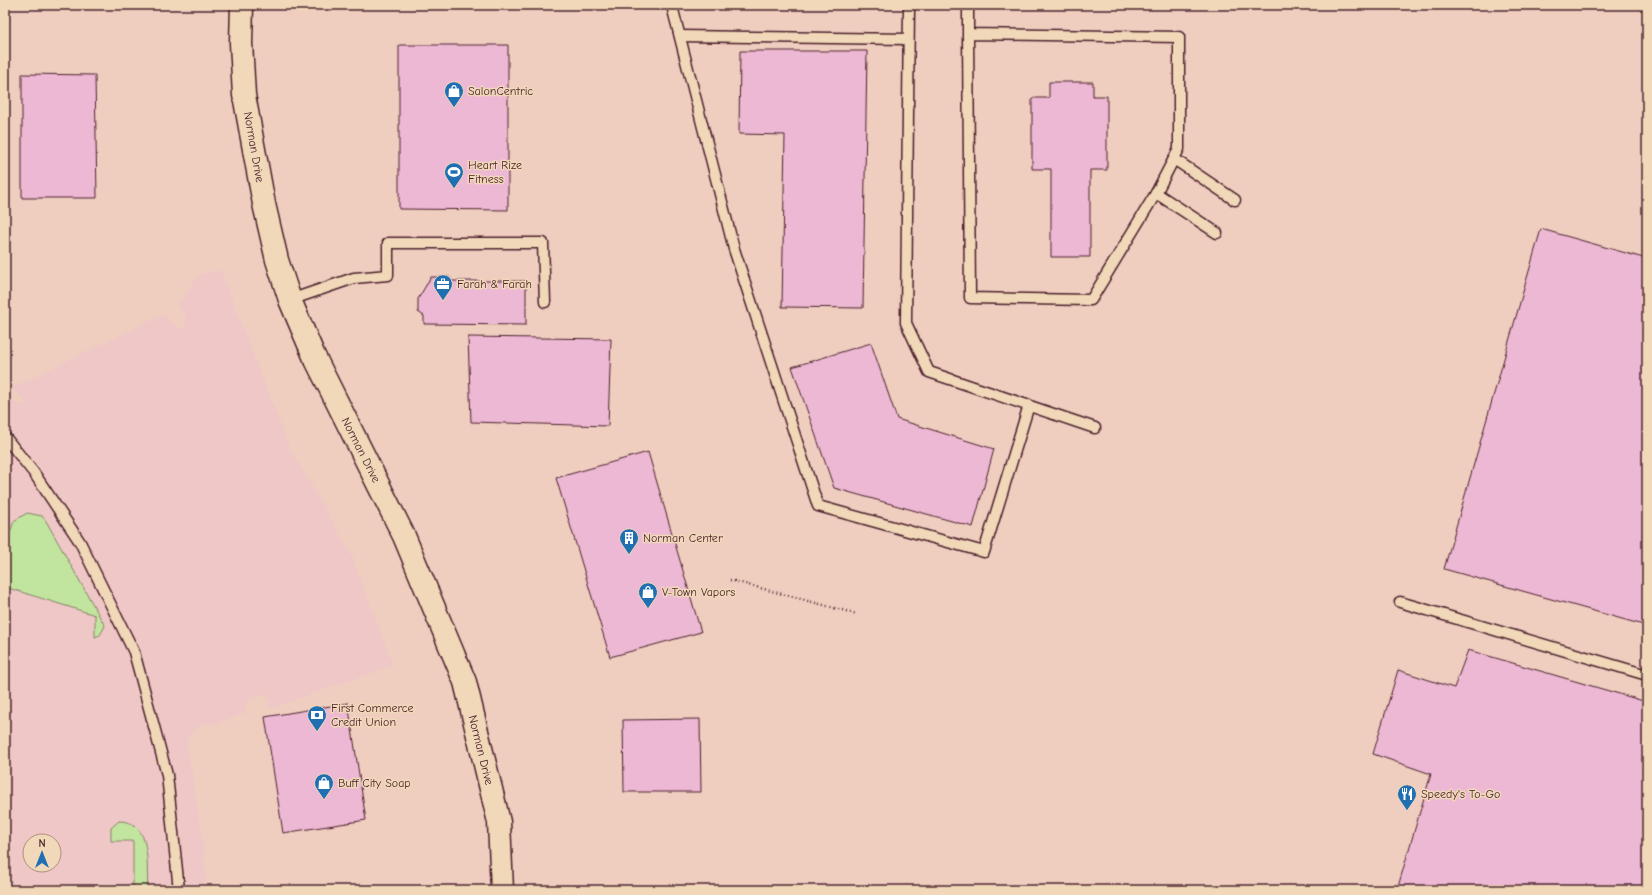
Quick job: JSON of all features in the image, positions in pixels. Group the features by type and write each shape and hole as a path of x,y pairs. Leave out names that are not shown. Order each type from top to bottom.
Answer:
{"street":[{"name":"Norman Drive","path":"242,5 241,43 246,103 264,204 277,260 290,300 314,356 404,536 465,682 499,822 502,890"}],"lane":[{"path":"673,5 734,249 818,506 984,552 1029,405"},
{"path":"909,5 906,323 929,372 1095,428"},
{"path":"968,5 968,34 970,298 1091,300 1156,193 1179,149 1179,37 968,34"},
{"path":"680,36 908,39"},
{"path":"1174,159 1235,200"},
{"path":"1156,193 1217,233"},
{"path":"290,300 354,278 388,275 388,243 543,243 546,302"},
{"path":"5,437 34,473 80,542 134,652 167,775 179,890"},
{"path":"1400,602 1647,675"}],"path":[{"path":"730,580 856,614"}],"shaded area":[{"path":"220,270 289,447 351,554 393,665 270,709 269,699 266,694 260,694 250,698 246,706 245,713 216,724 208,723 196,727 188,736 187,746 203,841 207,890 5,890 5,391 18,405 23,405 25,402 24,399 11,388 164,314 179,329 185,328 186,316 177,306 199,275"}],"green space":[{"path":"27,513 42,516 46,521 105,626 100,635 95,637 95,615 5,587 5,547 14,521"},
{"path":"119,821 130,823 138,828 143,837 146,846 148,890 133,890 133,841 111,841 111,828"}],"building":[{"path":"399,45 508,45 508,210 399,209"},
{"path":"740,51 867,51 863,308 782,307 785,135 739,134"},
{"path":"22,74 95,75 97,198 22,198"},
{"path":"1049,82 1093,82 1093,96 1107,96 1107,170 1090,170 1090,257 1051,257 1051,169 1032,169 1032,98 1049,98"},
{"path":"1541,229 1647,259 1647,626 1444,569"},
{"path":"431,277 449,277 452,281 526,281 526,325 424,324 424,316 418,312 418,299"},
{"path":"468,337 611,339 608,426 471,422"},
{"path":"871,343 897,419 994,449 973,527 834,488 792,367"},
{"name":"Norman Center","path":"648,452 701,632 610,657 556,478"},
{"path":"1468,650 1647,702 1647,890 1397,890 1431,774 1373,754 1398,670 1454,688"},
{"path":"348,703 366,820 283,833 265,717"},
{"path":"700,719 701,792 624,792 623,720"}],"place":[{"name":"SalonCentric","path":"454,108"},
{"name":"Heart Rize Fitness","path":"454,189"},
{"name":"Farah & Farah","path":"443,301"},
{"name":"Norman Center","path":"629,555"},
{"name":"V-Town Vapors","path":"648,609"},
{"name":"First Commerce Credit Union","path":"317,732"},
{"name":"Buff City Soap","path":"324,800"},
{"name":"Speedy's To-Go","path":"1407,811"}]}
